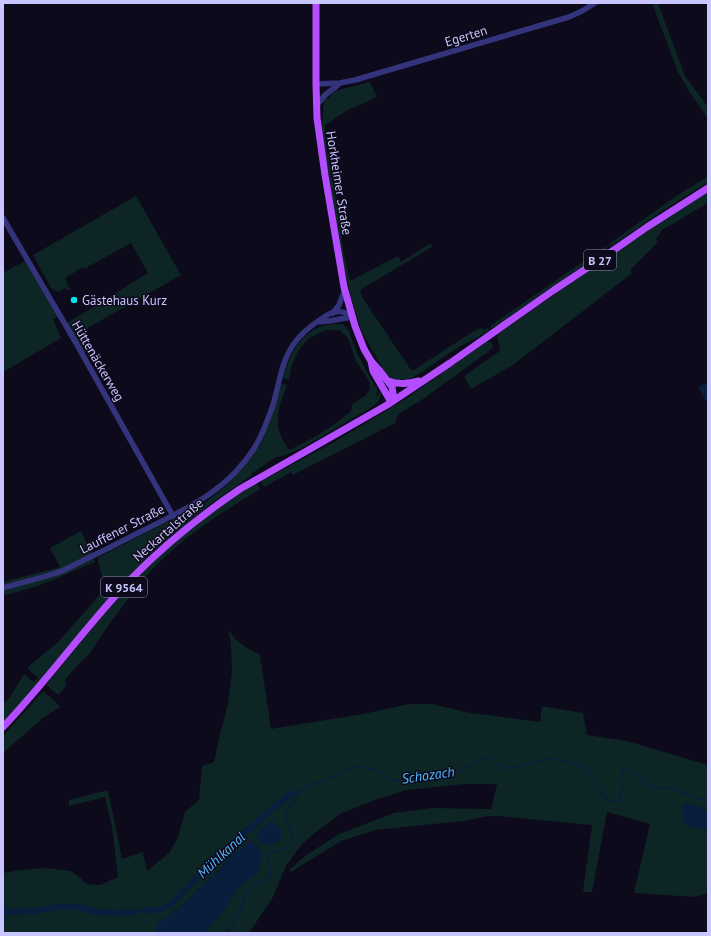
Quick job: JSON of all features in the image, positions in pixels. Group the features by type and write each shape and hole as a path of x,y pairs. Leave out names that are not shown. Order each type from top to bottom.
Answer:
{"main road":[{"name":"Horkheimer Straße","path":"316,3 316,105 319,133 345,289 358,335 371,361 373,371 391,402"},
{"name":"B 27","path":"391,402 647,227 708,188"},
{"name":"Horkheimer Straße","path":"371,361 388,381 393,392 391,402"},
{"path":"388,381 395,384 400,384 424,380"},
{"name":"Neckartalstraße","path":"3,727 40,687 130,580 189,526 240,489 391,402"}],"street":[{"name":"Egerten","path":"316,105 333,88 340,84 568,17 595,3"},
{"name":"Egerten","path":"316,84 340,84"},
{"name":"Hüttenäckerweg","path":"3,218 173,516"},
{"path":"333,313 345,289"},
{"path":"333,313 343,311 352,317"},
{"name":"Lauffener Straße","path":"3,588 56,573 94,556 199,502 223,485 239,469 256,446 273,405 280,374 286,357 298,339 308,328 326,315 333,313"},
{"path":"317,322 329,322 352,317"}],"green space":[{"path":"652,3 658,3 685,76 708,107 708,119 677,70"},
{"path":"370,82 377,97 346,111 327,124 325,123 327,151 340,222 343,250 350,281 398,256 401,262 431,243 432,247 360,290 362,297 411,370 414,370 472,332 481,328 484,330 488,328 489,330 459,347 414,377 400,379 400,382 391,379 385,373 362,332 351,298 341,252 323,139 322,124 324,101 326,97 328,99 335,91"},
{"path":"708,176 708,182 610,247 609,244 672,199"},
{"path":"708,191 708,203 662,230 656,239 658,242 631,269 631,274 513,365 471,389 464,376 500,351 497,338 498,334 633,240"},
{"path":"136,196 181,275 79,333 88,350 83,353 66,324 148,273 131,243 84,269 83,267 65,278 70,289 67,291 66,288 59,292 51,288 33,255"},
{"path":"606,246 607,249 491,328 490,326"},
{"path":"25,261 58,316 53,319 61,338 3,372 3,273"},
{"path":"332,324 343,324 349,331 357,353 378,391 375,398 381,391 378,402 374,406 302,448 284,456 285,455 275,458 209,505 170,537 149,556 109,598 30,693 3,722 3,704 10,697 24,674 34,682 38,678 28,669 28,667 58,642 105,587 98,561 99,557 195,508 225,487 246,464 260,445 281,384 287,385 279,409 278,427 289,450 329,428 351,411 352,404 365,396 370,389 369,381 356,361 348,338 339,330 326,330 309,338 299,350 292,364 289,380 283,378 291,356 304,337 317,328"},
{"path":"486,342 493,344 492,348 488,352 423,399 400,413 395,423 293,475 291,472 264,487 261,481 336,441 407,398"},
{"path":"257,483 260,489 201,527 160,561 131,595 90,653 65,680 66,685 58,695 46,685 115,602 155,560 187,532 221,506"},
{"path":"81,531 95,562 53,580 3,596 3,582 60,567 50,548"},
{"path":"229,630 235,639 260,655 271,729 368,713 409,704 432,704 465,712 540,722 542,706 583,713 587,735 627,741 708,765 708,814 698,806 685,803 689,826 695,828 708,828 708,893 695,897 634,893 650,824 607,812 592,892 583,892 592,825 498,816 375,830 341,841 291,872 289,870 305,856 339,834 394,813 431,808 491,809 497,784 464,784 407,790 375,800 340,814 302,844 286,866 273,897 249,933 232,933 228,929 226,933 205,933 225,908 238,887 258,872 235,852 184,904 164,919 156,931 157,933 3,933 3,873 47,868 71,871 87,884 100,885 118,877 112,827 105,797 69,806 69,800 108,790 122,859 143,852 147,871 169,853 178,837 185,812 199,800 202,766 214,762 228,704 232,671"},
{"path":"43,691 60,707 43,718 3,753 3,736"}],"water":[{"path":"708,383 708,403 698,387"},
{"path":"684,803 698,806 708,814 708,828 696,828 685,824 682,814"},
{"path":"272,822 280,830 281,835 279,841 273,844 264,845 259,841 256,834"},
{"path":"250,840 262,851 258,872 238,887 225,908 205,933 157,933 157,924 184,904 235,852"}],"waterway":[{"name":"Schozach","path":"226,933 230,930 239,914 245,894 255,885 269,878 271,874 268,861 271,853 279,851 289,845 294,835 285,819 287,810 295,801 296,793 302,789 340,774 353,766 377,770 391,780 398,781 406,778 458,772 486,757 495,761 504,769 551,759 572,763 583,767 603,797 612,802 619,801 622,792 621,781 623,771 631,770 641,780 650,786 658,788 672,788 708,802"},
{"name":"Mühlkanal","path":"144,911 162,909 172,903 216,858 284,799 289,795 296,793"},
{"name":"Mühlkanal","path":"3,912 34,911 56,907 77,907 92,911 113,913 136,912"}],"place":[{"name":"Gästehaus Kurz","path":"74,300"}]}
